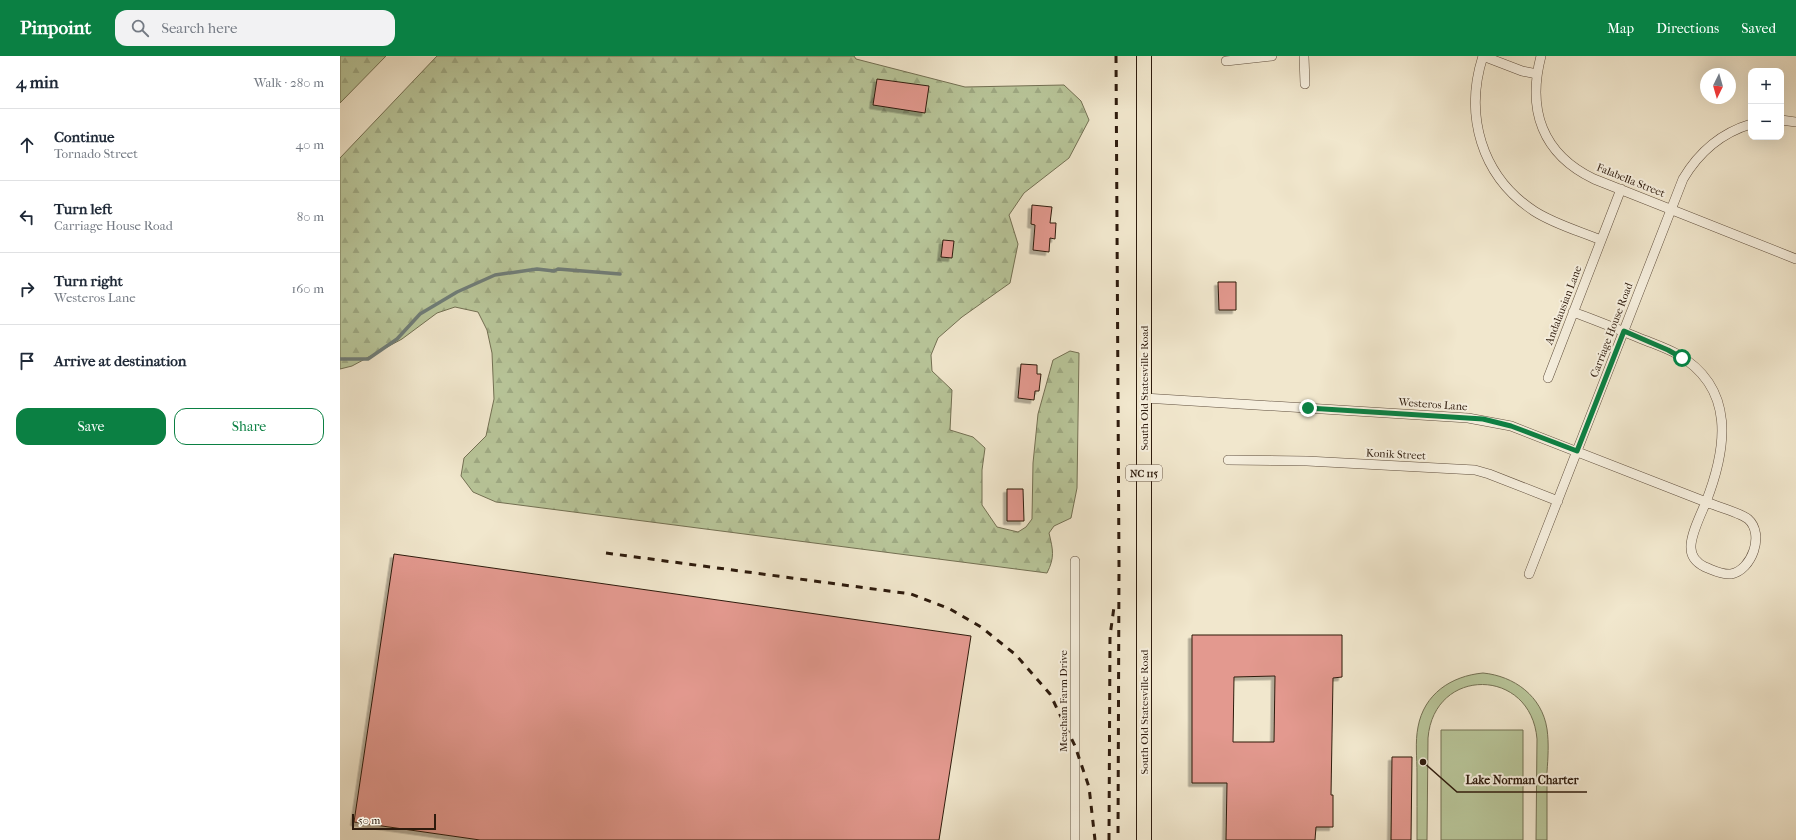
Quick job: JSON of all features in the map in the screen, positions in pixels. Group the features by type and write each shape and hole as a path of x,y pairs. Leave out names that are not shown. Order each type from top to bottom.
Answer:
{"main road":[{"name":"South Old Statesville Road","path":"1144,56 1144,840"}],"street":[{"path":"1226,61 1272,56"},
{"path":"1304,56 1305,84"},
{"path":"1536,74 1522,71 1483,56 1476,80 1475,106 1476,118 1486,155 1499,177 1515,196 1535,212 1601,240"},
{"name":"Falabella Street","path":"1541,56 1536,74 1536,106 1542,127 1553,146 1567,162 1584,174 1796,259"},
{"path":"1784,120 1796,122"},
{"name":"Carriage House Road","path":"1529,574 1671,209 1689,169 1704,152 1721,137 1748,125"},
{"name":"Andalausian Lane","path":"1548,378 1621,189"},
{"path":"1573,312 1624,331 1668,350 1686,360 1701,374 1712,391 1720,410 1722,441 1716,475 1706,502"},
{"name":"Westeros Lane","path":"1144,398 1483,419 1511,426 1577,451 1706,502 1746,518 1755,530 1754,547 1749,560 1736,572 1729,574 1714,571 1701,565 1692,555 1692,542 1706,502"},
{"name":"Konik Street","path":"1228,460 1307,461 1475,470 1558,501"},
{"name":"Meacham Farm Drive","path":"1075,840 1076,561"}],"green space":[{"path":"340,56 386,56 340,103"},
{"path":"437,56 854,56 856,59 965,87 1064,85 1081,101 1089,120 1069,158 1024,193 1009,215 1018,244 1010,283 962,317 938,338 931,355 932,371 952,390 950,430 973,437 985,448 982,470 982,505 997,527 1018,532 1026,527 1032,519 1033,463 1038,414 1053,360 1070,351 1079,353 1077,488 1071,518 1054,526 1049,533 1052,544 1052,558 1047,573 496,502 473,492 461,476 464,458 486,436 494,399 492,353 487,330 478,312 455,307 437,313 402,339 352,366 340,369 340,158"},
{"path":"1483,673 1505,678 1516,683 1533,698 1544,717 1547,729 1548,745 1547,840 1536,840 1537,739 1531,715 1518,698 1501,688 1482,684 1464,688 1447,698 1434,714 1428,738 1427,840 1417,840 1416,744 1421,715 1426,705 1441,689 1460,678"},
{"path":"1441,730 1523,730 1523,840 1441,840"}],"building":[{"path":"877,79 929,86 925,113 873,105"},
{"path":"1032,205 1052,207 1050,223 1056,223 1055,239 1050,238 1049,252 1033,250 1035,225 1031,224"},
{"path":"943,240 954,241 952,258 941,257"},
{"path":"1218,282 1236,282 1236,310 1219,310"},
{"path":"1021,364 1037,365 1037,374 1041,374 1039,391 1035,391 1034,400 1018,398"},
{"path":"1007,489 1023,489 1024,521 1007,521"},
{"path":"394,554 971,636 939,840 480,840 354,822"},
{"path":"1192,635 1342,635 1342,677 1333,678 1331,795 1333,795 1333,827 1316,827 1315,840 1226,840 1227,783 1192,783","holes":["1275,676 1274,742 1233,742 1234,677"]},
{"path":"1392,757 1412,757 1411,840 1391,840"}],"waterway":[{"path":"340,359 368,359 397,339 420,314 457,292 495,275 537,269 554,271 558,269 620,274"}],"railway":[{"path":"1116,56 1119,565 1118,840"},
{"path":"606,553 911,594 950,609 981,627 1016,655 1050,694 1075,746 1089,787 1095,840"},
{"path":"1109,840 1110,636 1114,607"}],"place":[{"name":"Lake Norman Charter","path":"1423,762"}],"route":[{"path":"1308,408 1483,419 1511,426 1577,451 1624,331 1677,354 1682,358"}]}
